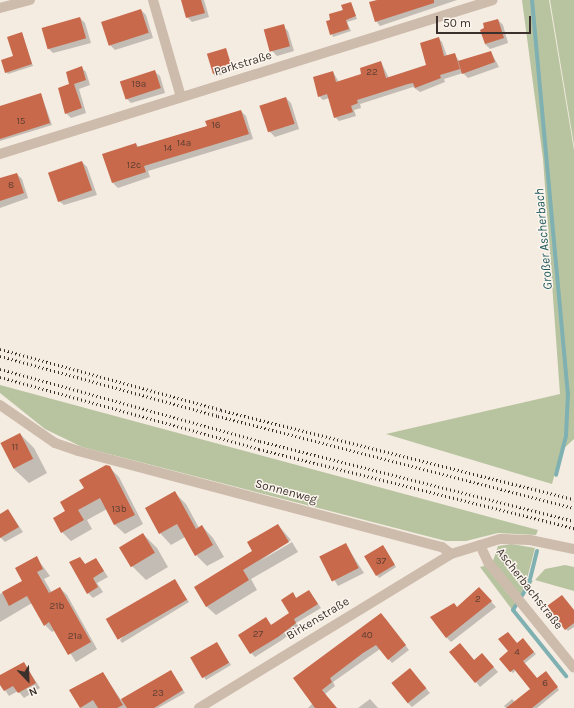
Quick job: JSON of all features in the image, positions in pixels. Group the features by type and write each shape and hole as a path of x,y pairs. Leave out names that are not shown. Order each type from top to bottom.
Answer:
{"street":[{"path":"0,8 30,0"},
{"path":"153,0 181,97"},
{"name":"Parkstraße","path":"0,154 493,0"},
{"name":"Sonnenweg","path":"0,405 55,443 78,451 442,547 451,554"},
{"path":"451,554 500,539 530,540 574,548"},
{"name":"Ascherbachstraße","path":"480,545 488,562 574,668"},
{"name":"Birkenstraße","path":"199,708 451,554"}],"green space":[{"path":"522,0 549,0 574,150 574,439 561,451 552,484 386,434 560,394 543,159"},
{"path":"550,0 574,0 574,145"},
{"path":"0,385 538,530 536,535 498,533 466,541 446,541 82,447 45,429 0,393"},
{"path":"511,544 535,548 527,579 533,581 513,611 480,567 492,564 498,546"},
{"path":"565,565 574,567 574,591 535,580 545,569"}],"building":[{"path":"181,0 201,0 205,13 186,18"},
{"path":"377,0 434,0 434,3 375,22 369,2"},
{"path":"351,2 356,16 346,20 349,29 330,35 326,21 330,20 329,14 343,10 341,5"},
{"path":"141,9 149,33 109,46 101,22"},
{"path":"80,17 86,38 48,49 42,28"},
{"path":"498,19 504,38 485,44 480,30 484,28 483,23"},
{"path":"284,24 290,46 270,52 264,29"},
{"path":"22,32 32,64 5,73 1,60 13,56 7,37"},
{"path":"439,37 444,56 455,53 460,69 440,75 441,78 415,88 413,83 408,84 357,100 358,103 351,106 353,112 334,118 327,94 318,97 313,77 333,71 336,82 361,74 360,68 381,61 386,78 426,65 420,43"},
{"path":"226,48 232,68 213,74 207,54"},
{"path":"491,51 495,62 462,74 458,61"},
{"path":"82,66 86,80 74,84 82,108 65,114 58,88 69,84 66,72"},
{"path":"155,70 161,88 126,100 120,81"},
{"path":"41,93 50,123 0,139 0,106"},
{"path":"286,97 295,124 268,132 259,106"},
{"path":"241,110 249,134 144,166 146,172 112,183 102,154 136,143 137,147 207,126 205,121"},
{"path":"82,161 92,190 58,202 48,173"},
{"path":"17,173 24,193 0,201 0,178"},
{"path":"20,433 33,459 14,469 0,443"},
{"path":"106,465 110,466 135,515 114,525 100,498 78,510 84,520 61,533 53,518 65,511 60,502 84,488 79,480"},
{"path":"175,491 196,529 202,525 213,545 195,556 177,524 159,534 145,508"},
{"path":"8,509 19,527 0,538 0,514"},
{"path":"278,524 289,542 243,570 249,580 206,607 194,587 252,551 247,542"},
{"path":"143,533 155,553 131,567 119,547"},
{"path":"346,543 359,568 332,582 319,557"},
{"path":"383,545 395,565 376,576 364,556"},
{"path":"37,556 43,569 37,572 49,593 60,587 91,642 68,655 49,622 44,626 27,596 9,606 2,592 22,581 15,568"},
{"path":"80,557 85,564 96,558 104,571 93,578 98,587 87,594 69,562"},
{"path":"175,579 187,600 118,640 106,619"},
{"path":"479,587 492,601 446,638 430,617 454,603 457,607"},
{"path":"309,590 318,604 294,619 296,623 278,637 250,654 238,635 266,617 271,625 289,613 281,600 293,592 296,598"},
{"path":"562,595 574,610 574,623 565,630 547,606"},
{"path":"381,613 406,645 388,660 376,645 363,653 330,678 332,682 322,690 337,708 315,708 293,678"},
{"path":"508,632 517,643 523,638 534,652 523,661 537,678 546,671 558,687 532,708 506,708 530,689 514,669 510,672 499,659 508,651 498,639"},
{"path":"217,642 229,663 202,678 190,658"},
{"path":"460,643 474,660 482,653 494,667 475,683 449,652"},
{"path":"24,662 36,683 18,693 13,686 4,691 0,685 0,675"},
{"path":"410,668 426,688 408,703 391,683"},
{"path":"171,670 183,690 154,708 127,708 121,699"},
{"path":"103,672 123,705 117,708 98,708 93,700 80,708 69,690"}],"waterway":[{"name":"Großer Ascherbach","path":"532,0 568,393 566,436 556,475"},
{"name":"Großer Ascherbach","path":"537,551 528,586 513,610 566,676"}],"railway":[{"path":"0,349 221,410 574,499"},
{"path":"0,356 218,416 574,508"},
{"path":"0,369 260,441 574,521"},
{"path":"0,377 259,449 574,528"}]}
